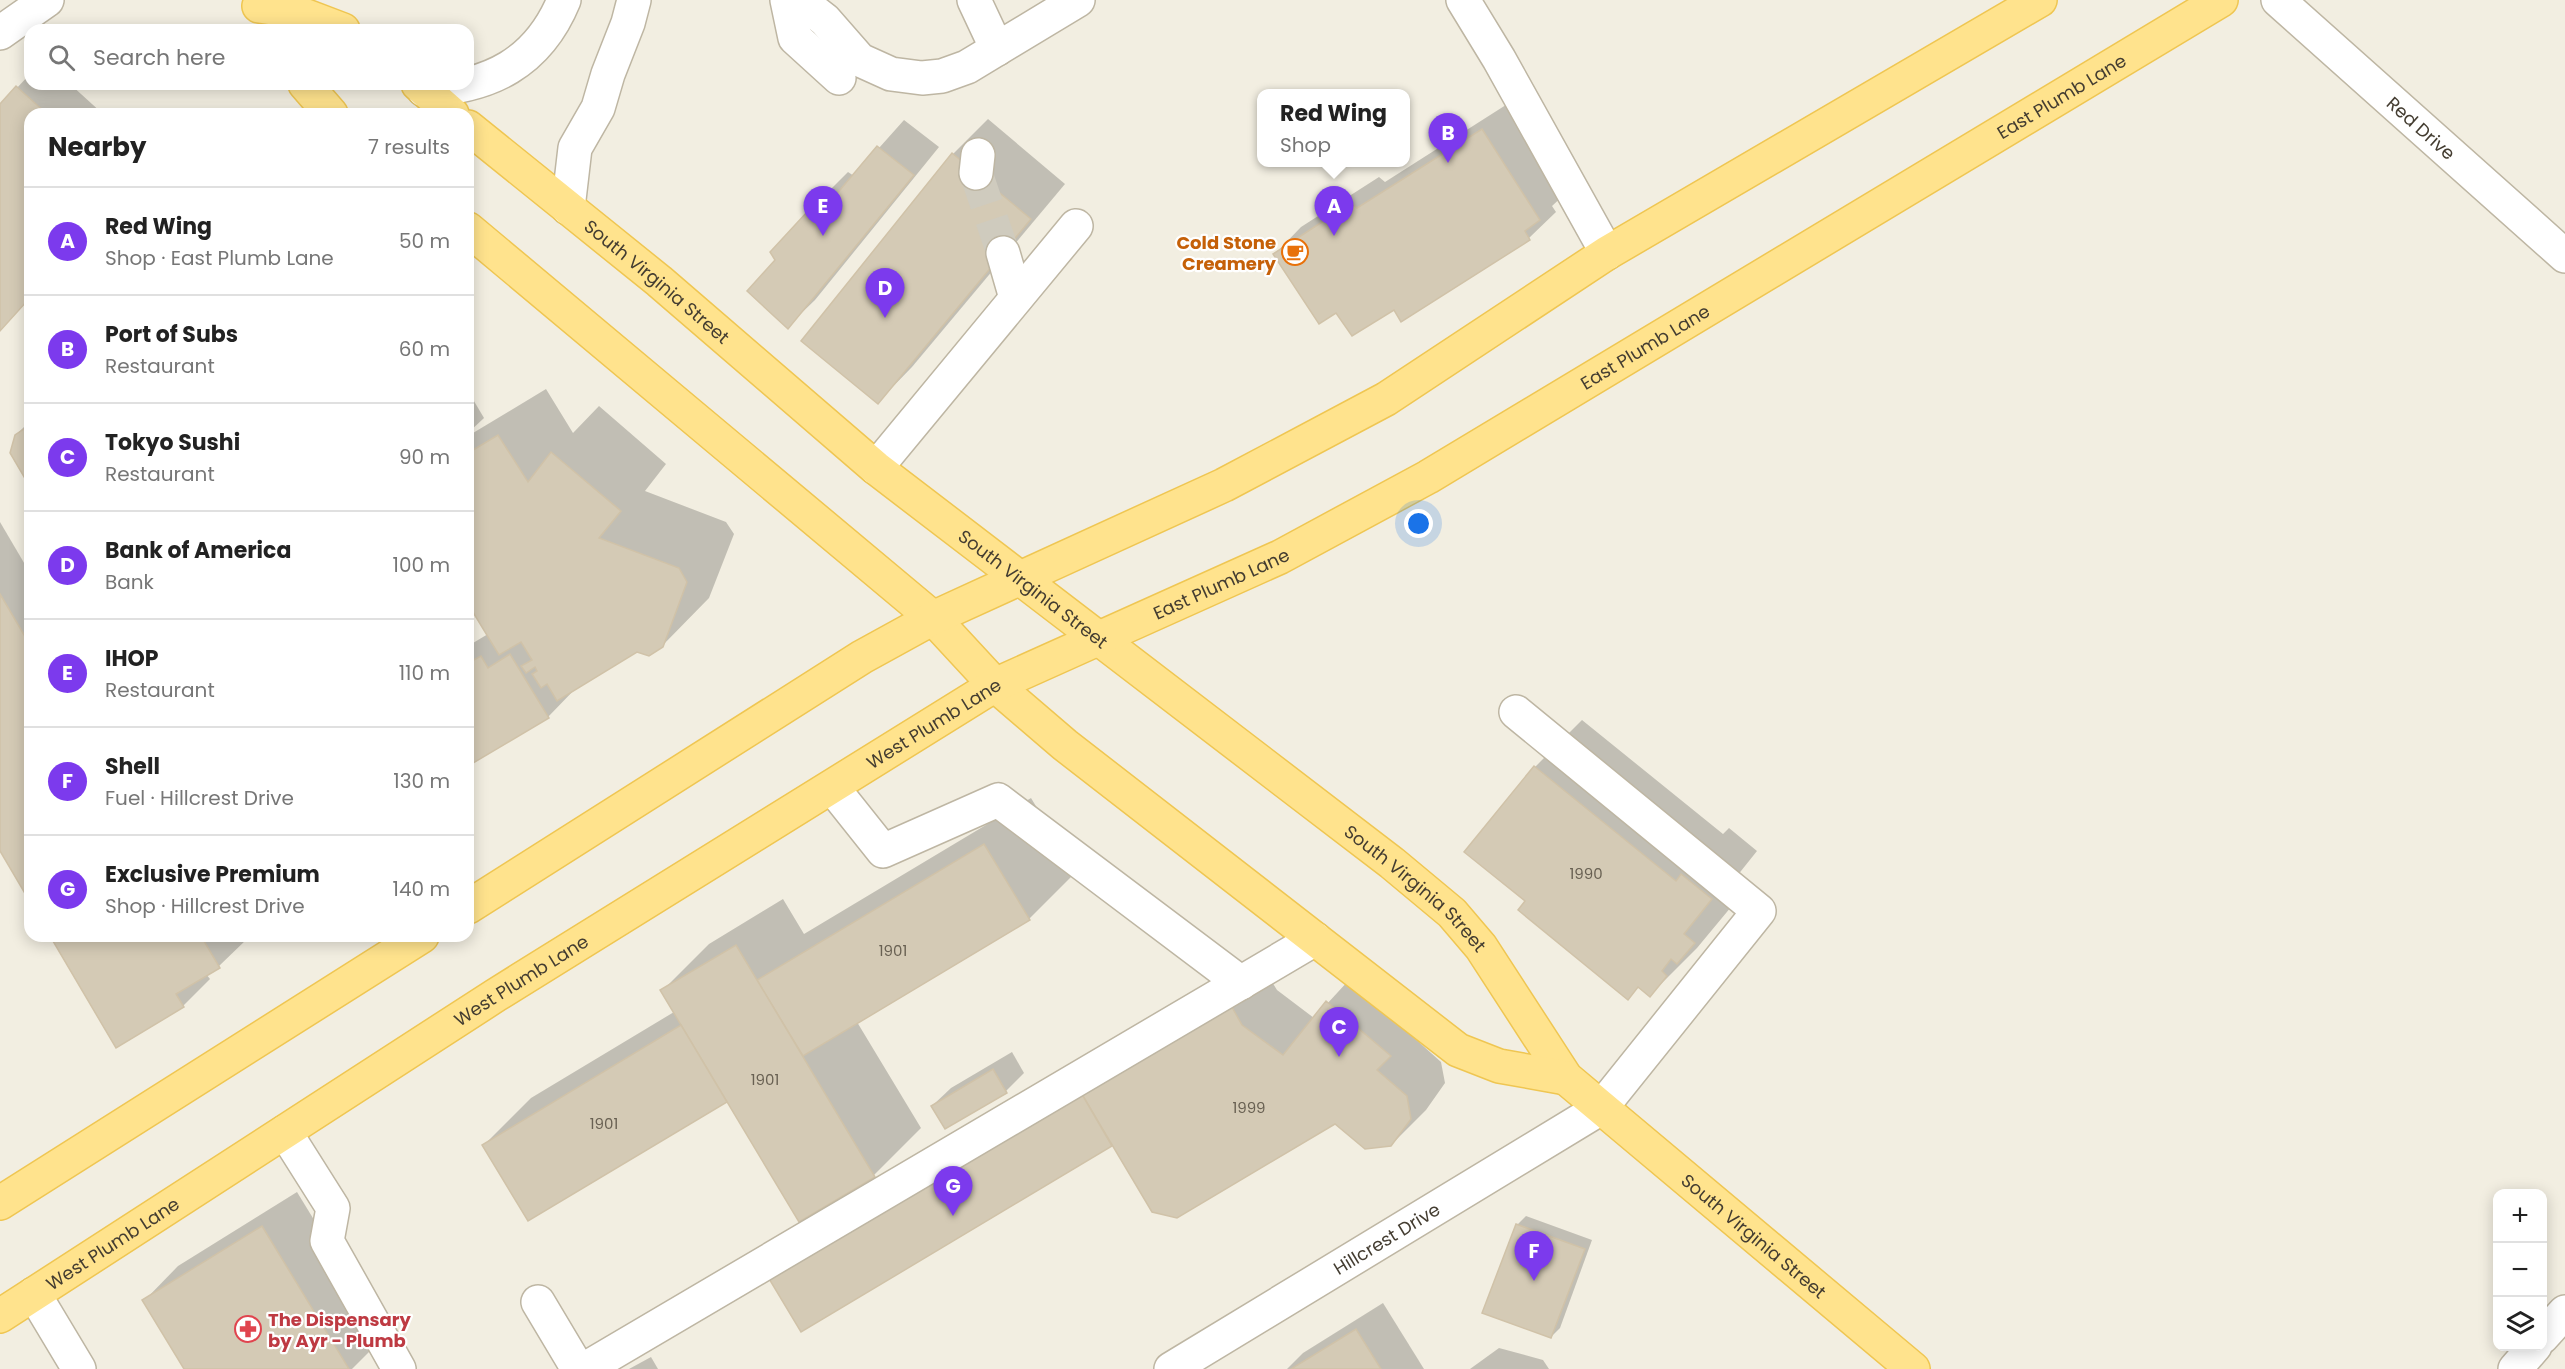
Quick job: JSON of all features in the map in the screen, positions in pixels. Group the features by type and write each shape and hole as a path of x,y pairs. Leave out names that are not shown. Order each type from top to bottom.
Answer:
{"main road":[{"path":"474,903 862,657 933,618 1224,484 1386,399 1608,253 2040,0"},
{"name":"East Plumb Lane","path":"1051,660 1280,557 1428,477 2221,0"},
{"path":"261,12 293,11 327,24"},
{"path":"310,90 326,108"},
{"path":"424,90 445,108"},
{"name":"South Virginia Street","path":"474,132 659,281 876,468 1392,863 1452,913 1481,947 1566,1078 1913,1369"},
{"path":"474,234 933,618 995,685 1065,745 1458,1050 1499,1066 1566,1078"},
{"name":"West Plumb Lane","path":"0,1316 507,989 995,685 1051,660"},
{"path":"0,1203 413,942"}],"street":[{"path":"0,33 47,0"},
{"path":"568,208 575,148 598,108 634,0"},
{"path":"787,0 795,38 839,78"},
{"path":"799,0 825,20 860,60 891,75 922,78 942,76 967,67 1078,0"},
{"path":"974,0 998,49"},
{"path":"1463,0 1499,59 1608,253"},
{"name":"Red Drive","path":"2278,0 2565,256"},
{"path":"474,84 499,74 525,57 543,40 558,17 561,1"},
{"path":"876,468 1076,226"},
{"path":"1003,253 1016,298"},
{"path":"1516,712 1759,911 1601,1108"},
{"path":"832,787 883,851 998,800 1241,983"},
{"path":"585,1369 1315,939"},
{"name":"Hillcrest Drive","path":"1171,1369 1601,1108"},
{"path":"285,1132 333,1208 327,1240 399,1369"},
{"path":"34,1294 79,1369"},
{"path":"538,1302 578,1369"},
{"path":"2530,1356 2565,1312"}],"building":[{"path":"16,86 40,108 24,108 24,304 0,331 0,104"},
{"path":"1482,129 1540,220 1525,231 1530,240 1401,322 1394,310 1352,336 1336,313 1319,324 1273,254 1351,203 1357,208"},
{"path":"877,146 914,175 788,329 747,291 775,260 770,252 820,198 829,203"},
{"path":"952,153 1031,219 878,404 801,341"},
{"path":"24,429 24,477 10,453 15,435"},
{"path":"498,435 528,482 551,452 621,511 599,538 679,568 687,582 663,647 649,656 637,652 557,701 547,684 541,688 532,674 537,671 535,667 526,673 521,666 532,660 521,642 499,655 474,614 474,449"},
{"path":"0,594 24,635 24,892 0,851"},
{"path":"510,654 549,718 474,762 474,660 481,656 488,668"},
{"path":"1534,766 1676,881 1681,874 1712,899 1684,934 1695,943 1677,964 1671,959 1662,971 1667,976 1650,997 1638,987 1628,1000 1518,910 1525,901 1464,852"},
{"path":"984,844 1030,920 803,1056 757,980"},
{"path":"54,942 205,942 220,968 176,994 184,1007 116,1048"},
{"path":"736,945 875,1177 799,1222 660,990"},
{"path":"1326,1001 1391,1056 1377,1070 1407,1096 1411,1119 1391,1146 1365,1149 1335,1124 1177,1218 1152,1212 1080,1091 1229,1002 1242,1025 1283,1055"},
{"path":"681,1025 727,1102 528,1221 482,1145"},
{"path":"993,1069 1007,1093 945,1129 931,1106"},
{"path":"1080,1091 1112,1146 801,1332 768,1277"},
{"path":"1516,1224 1585,1249 1551,1338 1482,1313"},
{"path":"262,1226 349,1369 184,1369 142,1300"},
{"path":"1356,1329 1381,1369 1291,1369"}],"tunnel":[{"path":"976,173 1003,253"}],"place":[{"name":"Port of Subs","path":"1448,163"},
{"name":"IHOP","path":"823,236"},
{"name":"Red Wing","path":"1334,236"},
{"name":"Cold Stone Creamery","path":"1295,252"},
{"name":"Bank of America","path":"885,318"},
{"name":"Tokyo Sushi","path":"1339,1057"},
{"name":"Exclusive Premium","path":"953,1216"},
{"name":"Shell","path":"1534,1281"},
{"name":"The Dispensary by Ayr - Plumb","path":"248,1329"}]}
